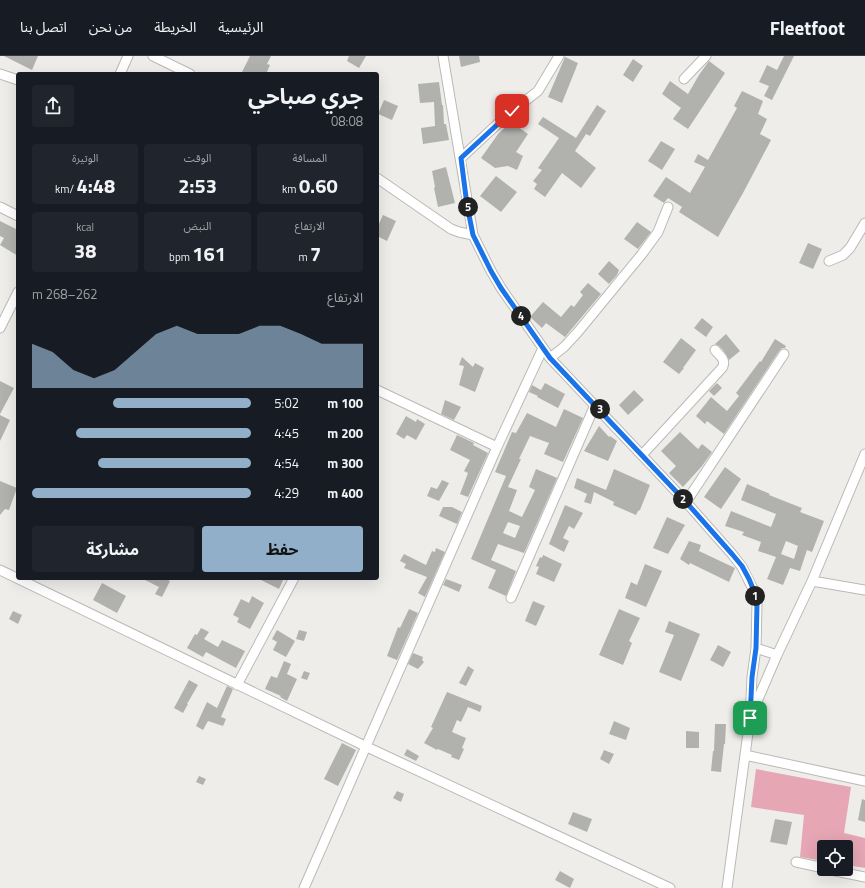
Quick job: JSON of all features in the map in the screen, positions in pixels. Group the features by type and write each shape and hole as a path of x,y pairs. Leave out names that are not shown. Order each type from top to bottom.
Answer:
{"street":[{"path":"121,72 128,56"},
{"path":"153,56 186,72"},
{"path":"443,56 473,235 501,288 550,358 686,502 735,558 749,579 754,591 757,604 756,648 752,677 750,718 727,888"},
{"path":"461,158 506,116 538,91 559,56"},
{"path":"684,79 706,56"},
{"path":"0,74 16,79"},
{"path":"379,179 451,229 473,235"},
{"path":"0,207 16,215"},
{"path":"550,358 564,347 577,333 642,254 658,232 668,207"},
{"path":"829,261 843,254 850,248 865,223"},
{"path":"0,328 16,296"},
{"path":"304,888 497,447 543,348"},
{"path":"642,455 708,385 722,368 724,365 723,359 715,350"},
{"path":"686,502 784,354"},
{"path":"379,391 497,447"},
{"path":"511,598 596,405"},
{"path":"750,718 777,655 812,581 865,454"},
{"path":"0,570 16,578"},
{"path":"21,580 367,747 670,888"},
{"path":"237,685 293,580"},
{"path":"812,581 865,590"},
{"path":"756,648 777,655"},
{"path":"745,755 865,781"},
{"path":"796,862 817,867"},
{"path":"853,875 865,877"}],"shaded area":[{"path":"756,769 851,787 844,833 865,838 865,868 853,866 853,840 817,840 817,860 800,857 804,815 751,807"}],"building":[{"path":"4,56 38,56 32,70"},
{"path":"250,56 271,56 267,64 270,65 267,72 242,72"},
{"path":"349,56 366,56 359,68 347,61"},
{"path":"459,56 479,56 480,62 461,67"},
{"path":"784,56 794,56 772,100 764,96 769,86 759,82 767,65 777,70"},
{"path":"565,57 578,63 562,103 548,97"},
{"path":"633,59 643,66 633,82 623,75"},
{"path":"709,61 725,73 688,129 673,119 681,108 662,94 670,81 688,94"},
{"path":"439,82 443,105 444,124 446,124 449,140 423,144 421,128 435,126 434,102 420,103 418,84"},
{"path":"742,91 763,101 758,114 767,119 760,134 771,140 718,237 679,212 682,207 668,198 664,203 653,196 666,177 690,193 705,167 694,162 698,154 708,160 737,108 734,106"},
{"path":"384,100 398,106 392,120 379,114"},
{"path":"597,105 606,111 590,136 586,134 575,151 596,168 581,188 562,173 545,197 534,189 537,184 533,181 542,170 538,168 559,138 538,124 543,117 576,138"},
{"path":"511,122 528,134 516,152 523,156 517,170 508,166 495,168 481,158 498,134"},
{"path":"661,141 675,149 662,170 648,161"},
{"path":"446,167 455,203 438,207 432,171"},
{"path":"496,176 517,192 501,212 480,196"},
{"path":"383,215 396,221 387,241 379,237 379,224"},
{"path":"0,221 16,229 16,255 0,245 4,238 0,236"},
{"path":"637,222 651,232 638,249 624,239"},
{"path":"808,243 822,249 813,269 799,263"},
{"path":"609,261 619,270 617,275 609,284 598,274"},
{"path":"588,283 601,294 565,337 546,323 542,328 530,317 543,302 561,317 571,305 574,307 583,295 580,292"},
{"path":"702,318 713,327 706,337 694,328"},
{"path":"726,334 740,351 729,360 723,350 715,344"},
{"path":"681,338 696,350 679,374 663,362"},
{"path":"775,339 786,346 785,348 782,348 779,351 724,434 707,421 705,424 696,416 711,397 727,411 739,396 736,393 760,361 761,362"},
{"path":"462,357 473,367 475,363 484,368 475,392 459,385 464,366 459,365"},
{"path":"0,381 14,388 0,414"},
{"path":"545,383 565,394 558,408 529,392 532,385 541,390"},
{"path":"717,383 722,388 714,396 709,391"},
{"path":"634,390 644,400 628,415 619,405"},
{"path":"445,400 461,407 454,420 441,414"},
{"path":"564,409 583,418 563,462 544,454 549,443 530,436 508,487 517,490 509,511 522,517 535,490 529,487 536,469 557,478 524,553 498,544 491,560 516,571 506,596 488,588 496,570 471,559 506,476 495,472 512,432 516,433 527,413 556,427","holes":["508,522 520,526 515,538 503,533"]},
{"path":"0,415 10,420 0,441"},
{"path":"406,416 416,422 417,419 425,424 416,440 407,435 404,439 396,434"},
{"path":"599,426 609,437 610,436 617,441 608,461 584,451"},
{"path":"680,432 698,449 702,444 712,452 702,466 683,487 669,473 676,466 661,451"},
{"path":"457,435 474,443 473,445 488,453 468,497 460,494 468,473 464,471 470,460 450,450"},
{"path":"725,467 741,479 721,509 704,497"},
{"path":"614,469 650,485 640,510 636,515 613,505 614,502 594,492 591,504 584,502 587,494 574,488 577,478 606,490"},
{"path":"442,480 449,483 439,501 427,496 431,487 437,489"},
{"path":"0,481 16,488 16,491 9,510 5,509 0,515"},
{"path":"747,484 770,494 769,495 802,508 800,512 824,521 812,552 807,550 800,571 790,568 783,585 767,579 776,557 758,551 761,542 742,535 744,532 725,526 731,511 771,527 776,514 741,500","holes":["786,541 798,546 794,559 781,554"]},
{"path":"565,505 583,513 574,529 569,526 563,538 569,541 564,552 549,544"},
{"path":"443,507 452,507 462,512 457,524 439,516"},
{"path":"667,517 685,525 668,554 653,548"},
{"path":"689,541 701,545 699,551 735,568 729,582 690,563 689,565 680,559"},
{"path":"436,548 445,552 425,597 418,593 427,577 404,568 406,564 400,561 404,554 426,565 432,551 435,552"},
{"path":"543,555 562,564 554,582 536,574 539,567 536,566 540,557 542,558"},
{"path":"645,564 662,571 646,607 625,598 631,582 637,585"},
{"path":"446,579 462,585 459,592 443,585"},
{"path":"145,580 170,581 162,597 155,594 159,587"},
{"path":"261,580 283,580 279,589"},
{"path":"102,583 126,596 117,613 93,600"},
{"path":"252,596 264,603 250,629 237,622 239,618 233,615 241,599 249,603"},
{"path":"533,601 545,606 536,626 525,621"},
{"path":"409,609 418,613 397,660 387,656 398,627 400,628"},
{"path":"619,609 640,618 629,641 632,643 623,665 599,655"},
{"path":"13,611 22,615 18,624 9,619"},
{"path":"669,621 700,634 681,681 659,672 674,635 665,632"},
{"path":"201,628 209,632 204,639 218,647 222,640 245,651 236,668 206,652 203,657 187,648 195,634 197,635"},
{"path":"277,630 295,641 286,657 273,650 277,642 272,639"},
{"path":"299,630 307,632 304,641 296,639"},
{"path":"718,645 731,652 723,667 710,660"},
{"path":"413,653 423,657 422,660 424,662 418,669 408,664"},
{"path":"284,661 291,664 287,674 297,679 287,701 280,697 281,696 265,689 271,676 277,678"},
{"path":"468,666 474,670 466,686 459,683"},
{"path":"304,671 310,673 307,680 301,678"},
{"path":"189,680 198,685 183,713 174,708"},
{"path":"227,686 233,689 221,717 226,719 223,726 208,721 203,730 196,726 207,702 217,708"},
{"path":"447,692 482,706 480,712 468,707 461,722 457,720 452,732 466,738 462,748 464,749 459,760 451,757 452,755 438,749 437,750 424,743 433,728 431,727"},
{"path":"614,721 630,728 626,740 609,734"},
{"path":"715,724 726,724 721,772 711,771 714,751"},
{"path":"686,731 699,732 699,748 686,748"},
{"path":"342,743 356,750 338,786 324,779"},
{"path":"407,749 419,756 416,761 404,755"},
{"path":"604,750 614,754 609,764 600,759"},
{"path":"199,776 206,779 203,785 196,782"},
{"path":"397,791 404,794 401,802 393,798"},
{"path":"862,799 865,800 865,822 858,820"},
{"path":"573,812 592,819 587,832 568,824"},
{"path":"775,819 792,822 787,845 770,842"},
{"path":"560,871 574,879 570,888 555,880"}],"route":[{"path":"512,111 461,158 467,205 473,235 501,288 550,358 686,502 742,566 754,591 757,604 756,648 752,677 750,718"}]}
